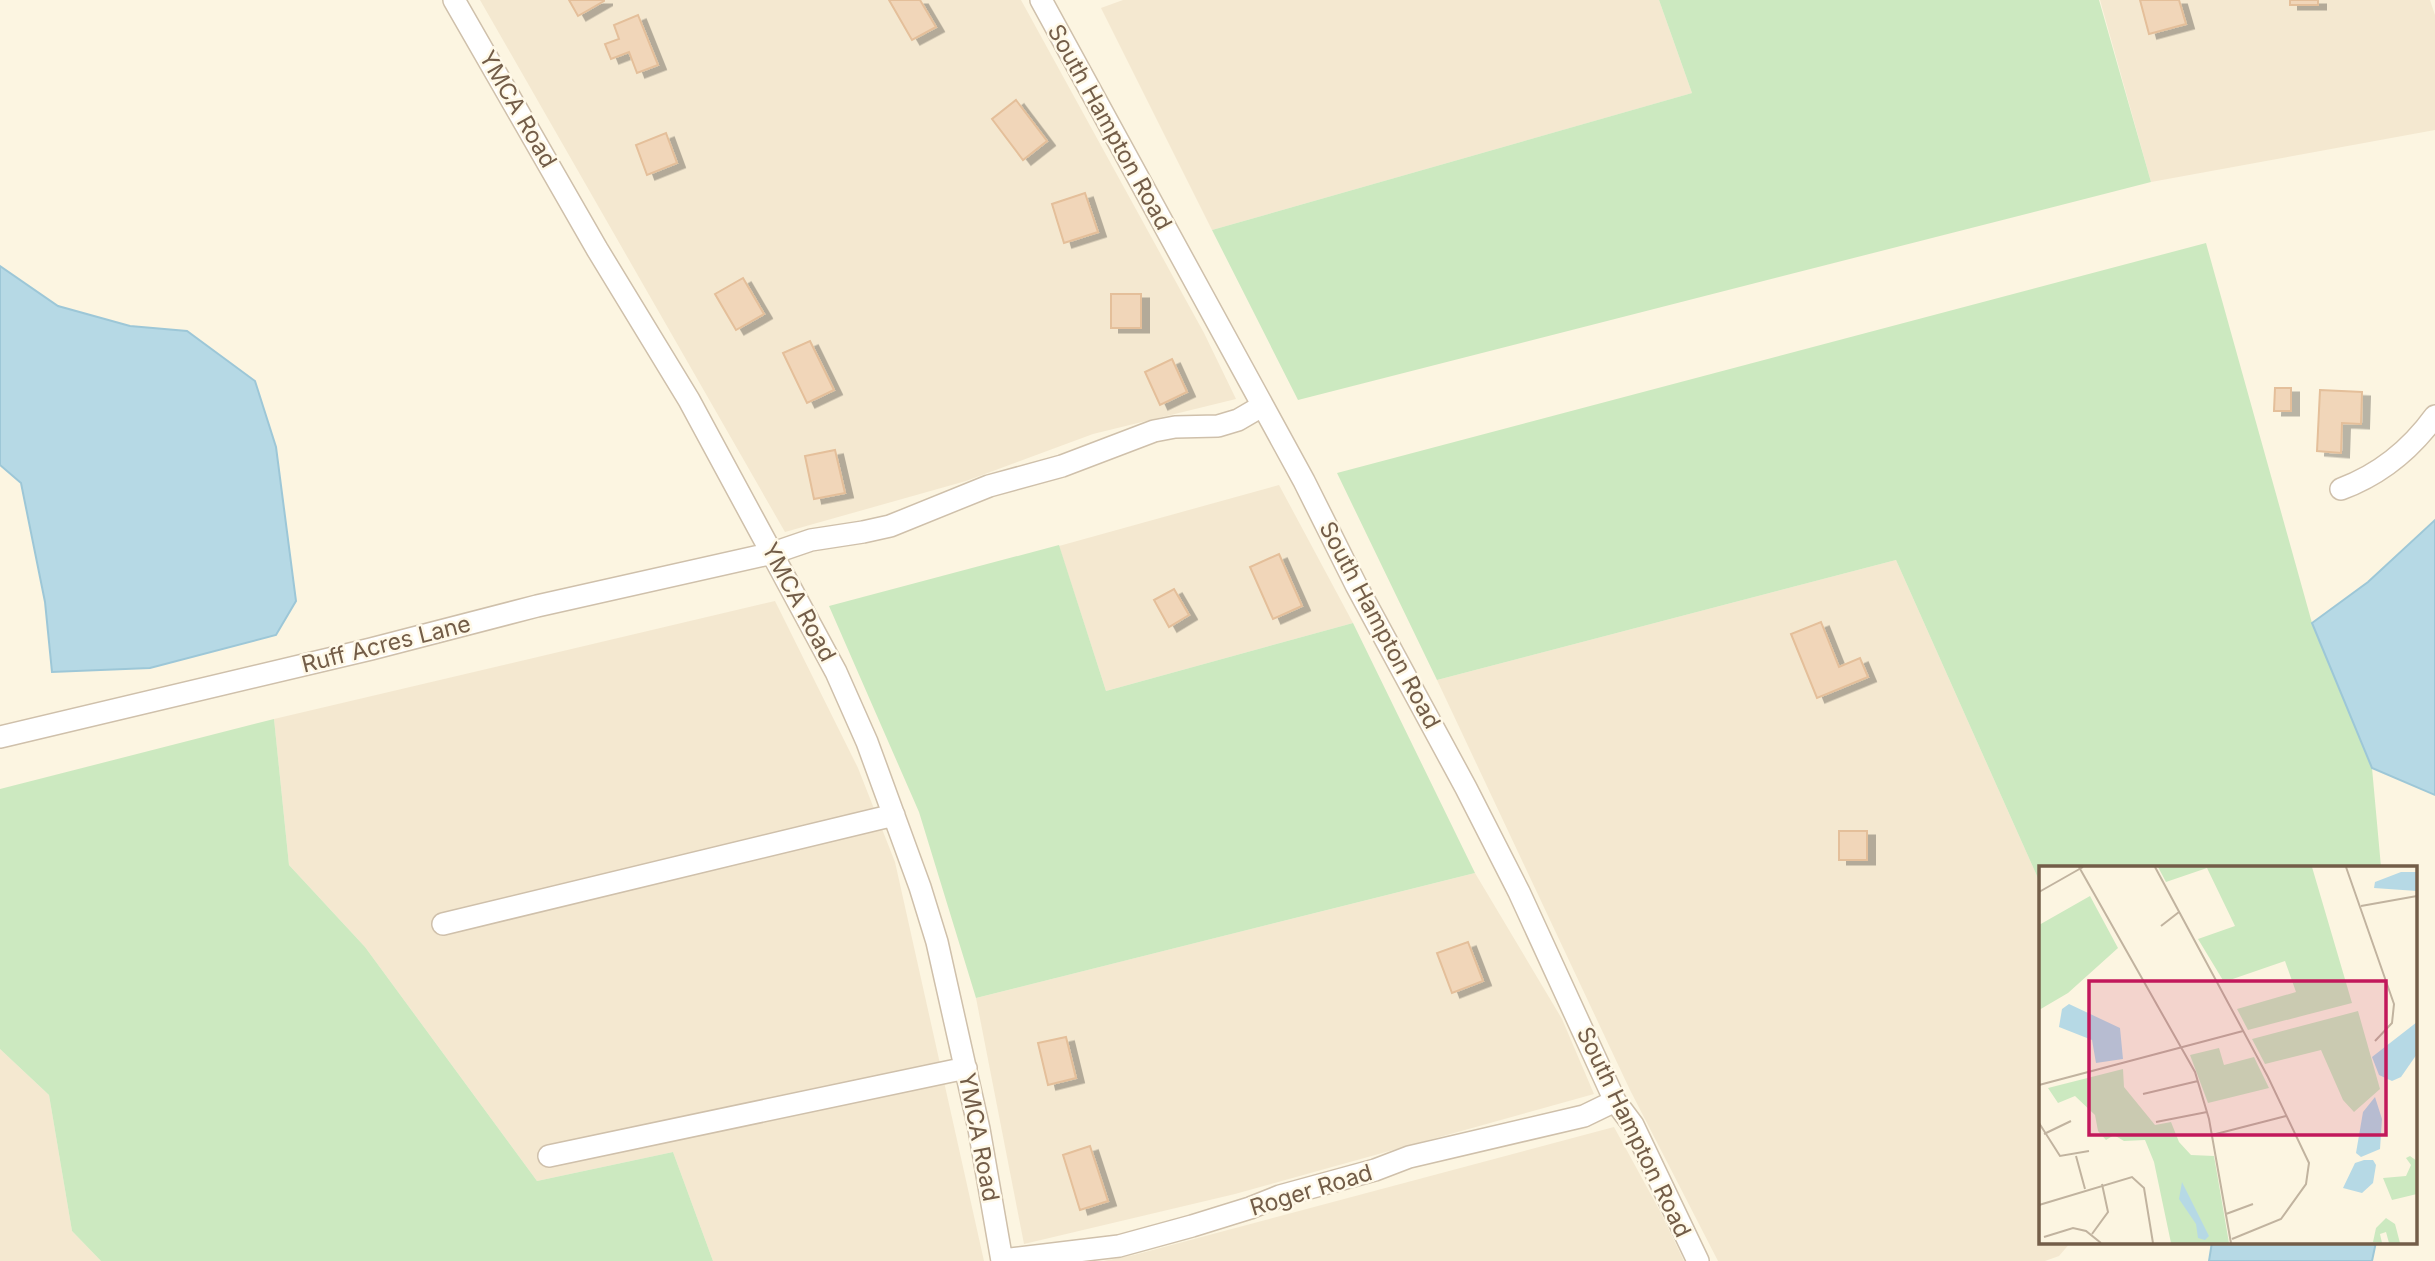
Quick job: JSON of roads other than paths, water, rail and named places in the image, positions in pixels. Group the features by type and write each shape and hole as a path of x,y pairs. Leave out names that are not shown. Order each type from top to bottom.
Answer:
{"street":[{"name":"YMCA Road","path":"454,0 597,249 689,400 836,672 867,742 937,942 979,1129 1002,1261"},
{"name":"South Hampton Road","path":"1041,0 1304,481 1356,585 1484,823 1596,1055 1615,1101 1633,1125 1698,1261"},
{"name":"Ruff Acres Lane","path":"0,737 371,649 537,606 774,553 811,540 863,533 890,526 989,486 1062,466 1154,431 1175,427 1218,426 1238,420 1262,406"},
{"path":"2341,489 2367,478 2391,462 2435,416"},
{"path":"443,924 894,815"},
{"path":"549,1156 966,1068"},
{"name":"Roger Road","path":"1002,1261 1119,1246 1227,1216 1280,1196 1376,1170 1409,1157 1584,1116 1615,1101"}],"water":[{"path":"0,266 58,306 130,326 187,331 255,381 276,447 296,601 276,635 150,668 52,672 45,602 21,483 0,465"},
{"path":"2435,520 2435,795 2372,768 2312,623 2368,582"},
{"path":"2212,1244 2376,1244 2372,1261 2209,1261"}]}
